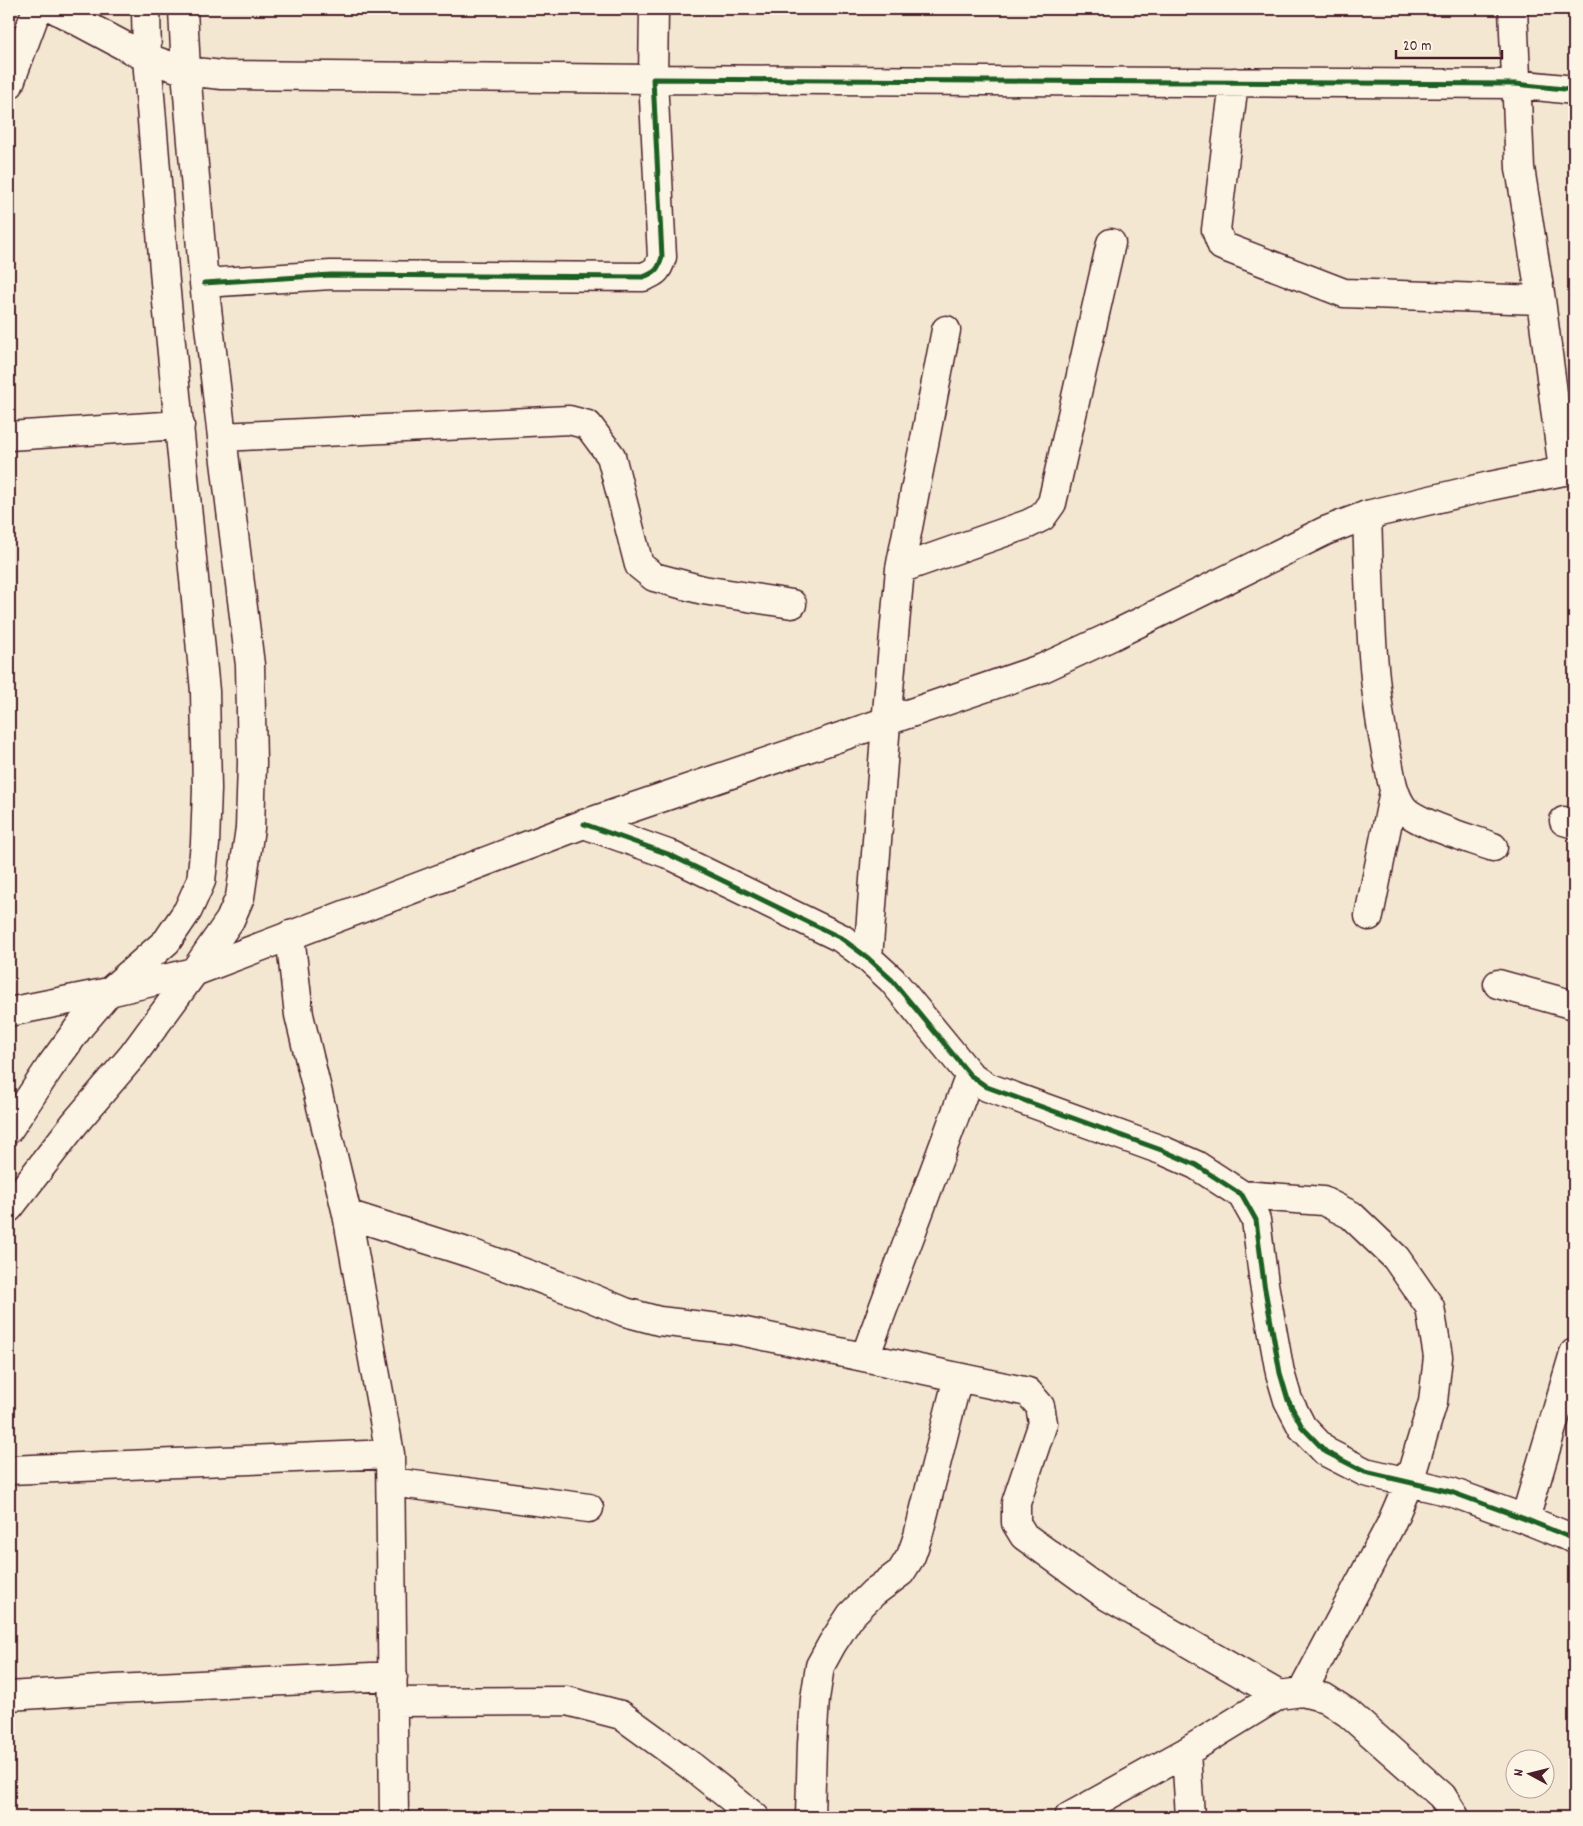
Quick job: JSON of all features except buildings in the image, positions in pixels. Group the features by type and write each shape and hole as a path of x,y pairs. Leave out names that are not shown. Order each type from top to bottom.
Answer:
{"street":[{"path":"9,85 37,9"},
{"path":"55,9 147,58 186,72 222,75 1516,84 1574,90"},
{"path":"9,1129 80,1026 110,992 167,941 188,910 202,881 206,844 207,788 205,691 165,282 147,58 146,9"},
{"path":"9,1208 75,1123 133,1055 230,920 240,896 250,828 252,763 250,665 204,283 186,72 183,9"},
{"path":"204,283 331,275 643,277 651,274 658,269 662,257 653,78 654,9"},
{"path":"9,1012 110,992 194,972 584,824 1043,668 1112,636 1325,530 1367,515 1568,470 1520,168 1513,9"},
{"path":"1234,82 1216,230 1222,246 1344,293 1541,300"},
{"path":"900,569 1028,524 1042,517 1052,504 1111,243"},
{"path":"868,958 900,569 946,330"},
{"path":"222,437 569,420 588,425 611,456 639,565 654,577 695,588 792,604"},
{"path":"9,436 180,425"},
{"path":"1367,515 1372,652 1381,733 1394,791 1404,808 1414,817 1493,847"},
{"path":"1370,916 1394,791"},
{"path":"584,824 668,854 841,938 868,958 892,980 970,1074 987,1087 1164,1151 1196,1165 1242,1195 1256,1220 1264,1284 1280,1373 1288,1400 1302,1427 1326,1452 1365,1472 1451,1492 1574,1539"},
{"path":"290,935 299,1015 347,1214 390,1454 394,1817"},
{"path":"1498,984 1574,1005"},
{"path":"865,1357 970,1074"},
{"path":"1069,1817 1290,1694 1390,1526 1409,1482 1433,1402 1438,1357 1430,1307 1396,1258 1351,1215 1323,1201 1242,1195"},
{"path":"347,1214 473,1254 625,1312 659,1321 736,1330 1028,1392 1040,1406 1043,1422 1016,1503 1016,1523 1024,1536 1107,1596 1290,1694 1325,1698 1348,1713 1442,1796 1455,1817"},
{"path":"1525,1519 1574,1353"},
{"path":"810,1817 812,1744 820,1666 851,1615 873,1593 901,1572 911,1556 918,1536 958,1377"},
{"path":"9,1470 390,1454"},
{"path":"391,1482 589,1508"},
{"path":"9,1696 115,1689 393,1689 567,1702 621,1715 690,1765 755,1817"},
{"path":"1186,1752 1190,1817"}],"cycle path":[{"path":"204,283 331,275 643,277 656,270 662,257 653,79 1516,84 1574,90"},
{"path":"584,824 668,854 841,938 868,958 892,980 970,1075 987,1087 1164,1151 1196,1165 1242,1195 1256,1220 1264,1284 1280,1373 1288,1400 1302,1427 1326,1452 1365,1472 1451,1492 1574,1539"}]}
